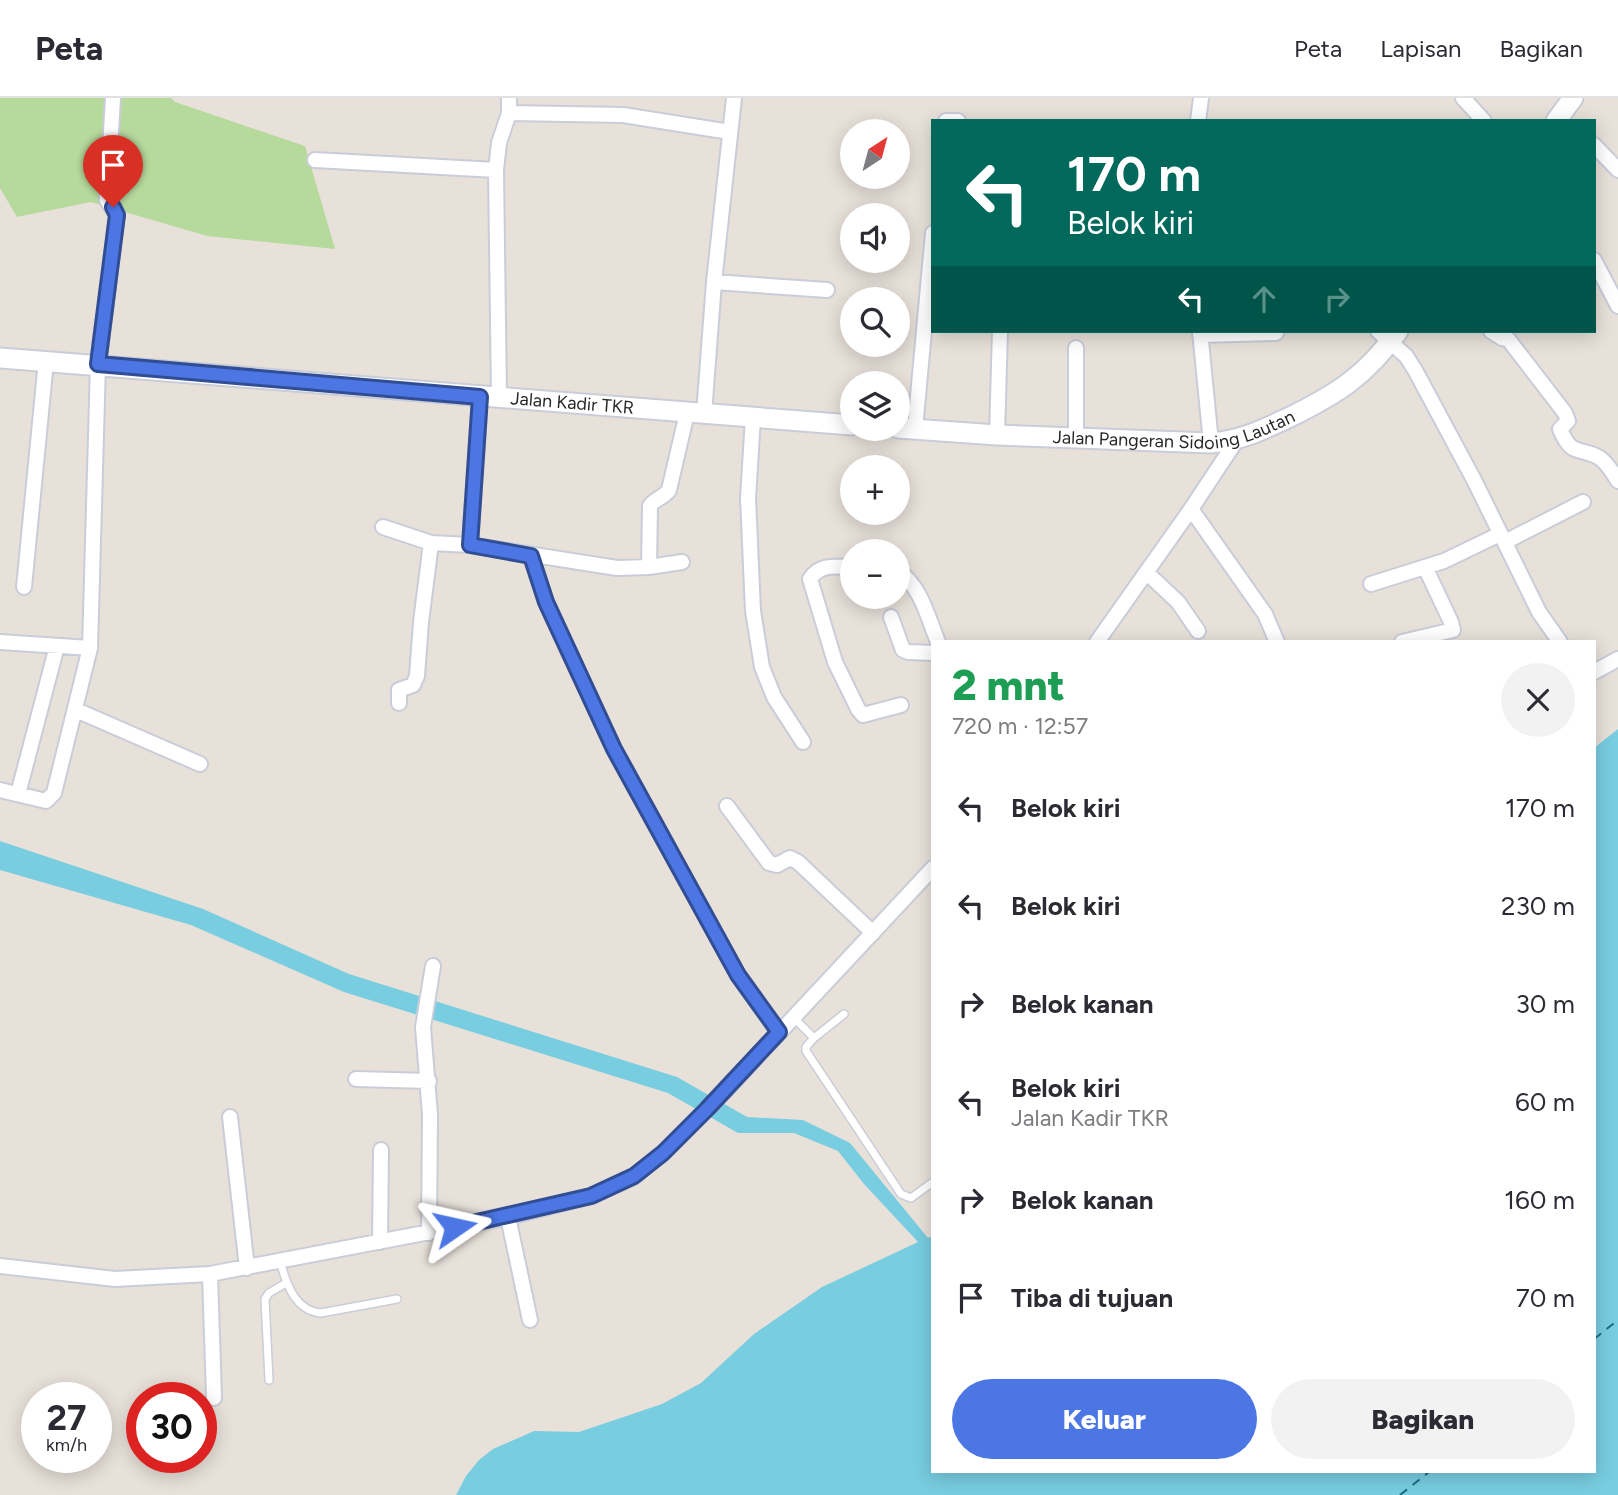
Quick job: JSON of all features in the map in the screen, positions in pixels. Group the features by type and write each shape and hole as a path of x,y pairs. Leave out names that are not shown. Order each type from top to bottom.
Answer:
{"street":[{"path":"0,790 46,802 54,793 90,648 98,364 117,215 107,200 113,98"},
{"path":"470,545 490,398 496,170 499,143 509,113 509,98"},
{"path":"649,567 650,506 653,500 665,495 669,490 696,413 714,282 734,98"},
{"path":"1198,119 1201,98"},
{"path":"1463,98 1482,119"},
{"path":"509,113 623,115 730,132"},
{"path":"1596,147 1618,170"},
{"path":"315,160 496,170"},
{"path":"910,399 931,247"},
{"path":"1596,264 1618,306"},
{"path":"714,282 827,290"},
{"path":"997,435 1000,333"},
{"path":"1211,443 1200,333 1276,333"},
{"path":"1389,335 1415,370 1539,612 1559,640"},
{"name":"Jalan Pangeran Sidoing Lautan","path":"910,428 997,435 1211,443 1236,441 1318,403 1350,383 1389,335"},
{"path":"1509,335 1564,413 1568,421 1560,429 1567,443 1579,452 1600,459 1618,481"},
{"path":"1076,348 1076,438"},
{"name":"Jalan Kadir TKR","path":"0,358 840,424"},
{"path":"24,587 46,361"},
{"path":"753,418 748,498 753,611 762,667 774,697 803,743"},
{"path":"1099,640 1236,441"},
{"path":"1371,584 1444,561 1583,502"},
{"path":"1191,509 1265,614 1276,640"},
{"path":"383,527 431,543 470,545 617,568 682,562"},
{"path":"399,703 399,690 414,685 418,676 421,622 431,543"},
{"path":"531,556 546,602 614,749 738,975 779,1032"},
{"path":"840,567 821,567 810,579 835,662 863,715 901,705"},
{"path":"1408,640 1452,626 1425,567"},
{"path":"1147,573 1178,602 1198,631"},
{"path":"910,581 917,590 937,640"},
{"path":"891,617 903,650 931,653"},
{"path":"0,642 90,648"},
{"path":"18,794 57,646"},
{"path":"1596,670 1618,659"},
{"path":"76,710 200,764"},
{"path":"727,806 769,863 777,865 790,858 798,862 873,933"},
{"path":"0,1266 115,1279 210,1274 508,1217 591,1196 634,1176 692,1124 931,870"},
{"path":"429,1233 429,1081 423,1027 433,966"},
{"path":"356,1079 429,1081"},
{"path":"230,1117 247,1268"},
{"path":"380,1242 381,1150"},
{"path":"508,1217 530,1320"},
{"path":"210,1274 213,1382"}],"lane":[{"path":"844,1014 814,1038 806,1047 807,1051 901,1194 911,1198 931,1183"},
{"path":"794,1018 814,1038"},
{"path":"280,1261 286,1283 295,1297 312,1313 397,1299"},
{"path":"269,1380 265,1299 269,1293 286,1283"}],"green space":[{"path":"0,98 171,98 175,102 305,146 335,249 207,236 91,202 17,217 0,188"}],"water":[{"path":"1618,729 1618,1495 456,1495 466,1476 479,1460 493,1449 534,1431 579,1432 662,1404 701,1383 754,1334 822,1287 918,1242 864,1184 838,1151 794,1133 738,1133 668,1093 344,992 191,925 0,870 0,841 203,909 349,974 677,1077 747,1117 803,1120 850,1143 928,1238 931,1237 931,1473 1596,1473 1596,746"}],"ferry route":[{"path":"1596,1337 1618,1320"},
{"path":"1400,1495 1428,1473"}],"route":[{"path":"113,207 117,215 98,364 480,397 470,545 531,556 546,602 614,749 738,975 779,1032 663,1153 634,1176 591,1196 455,1227"}]}
